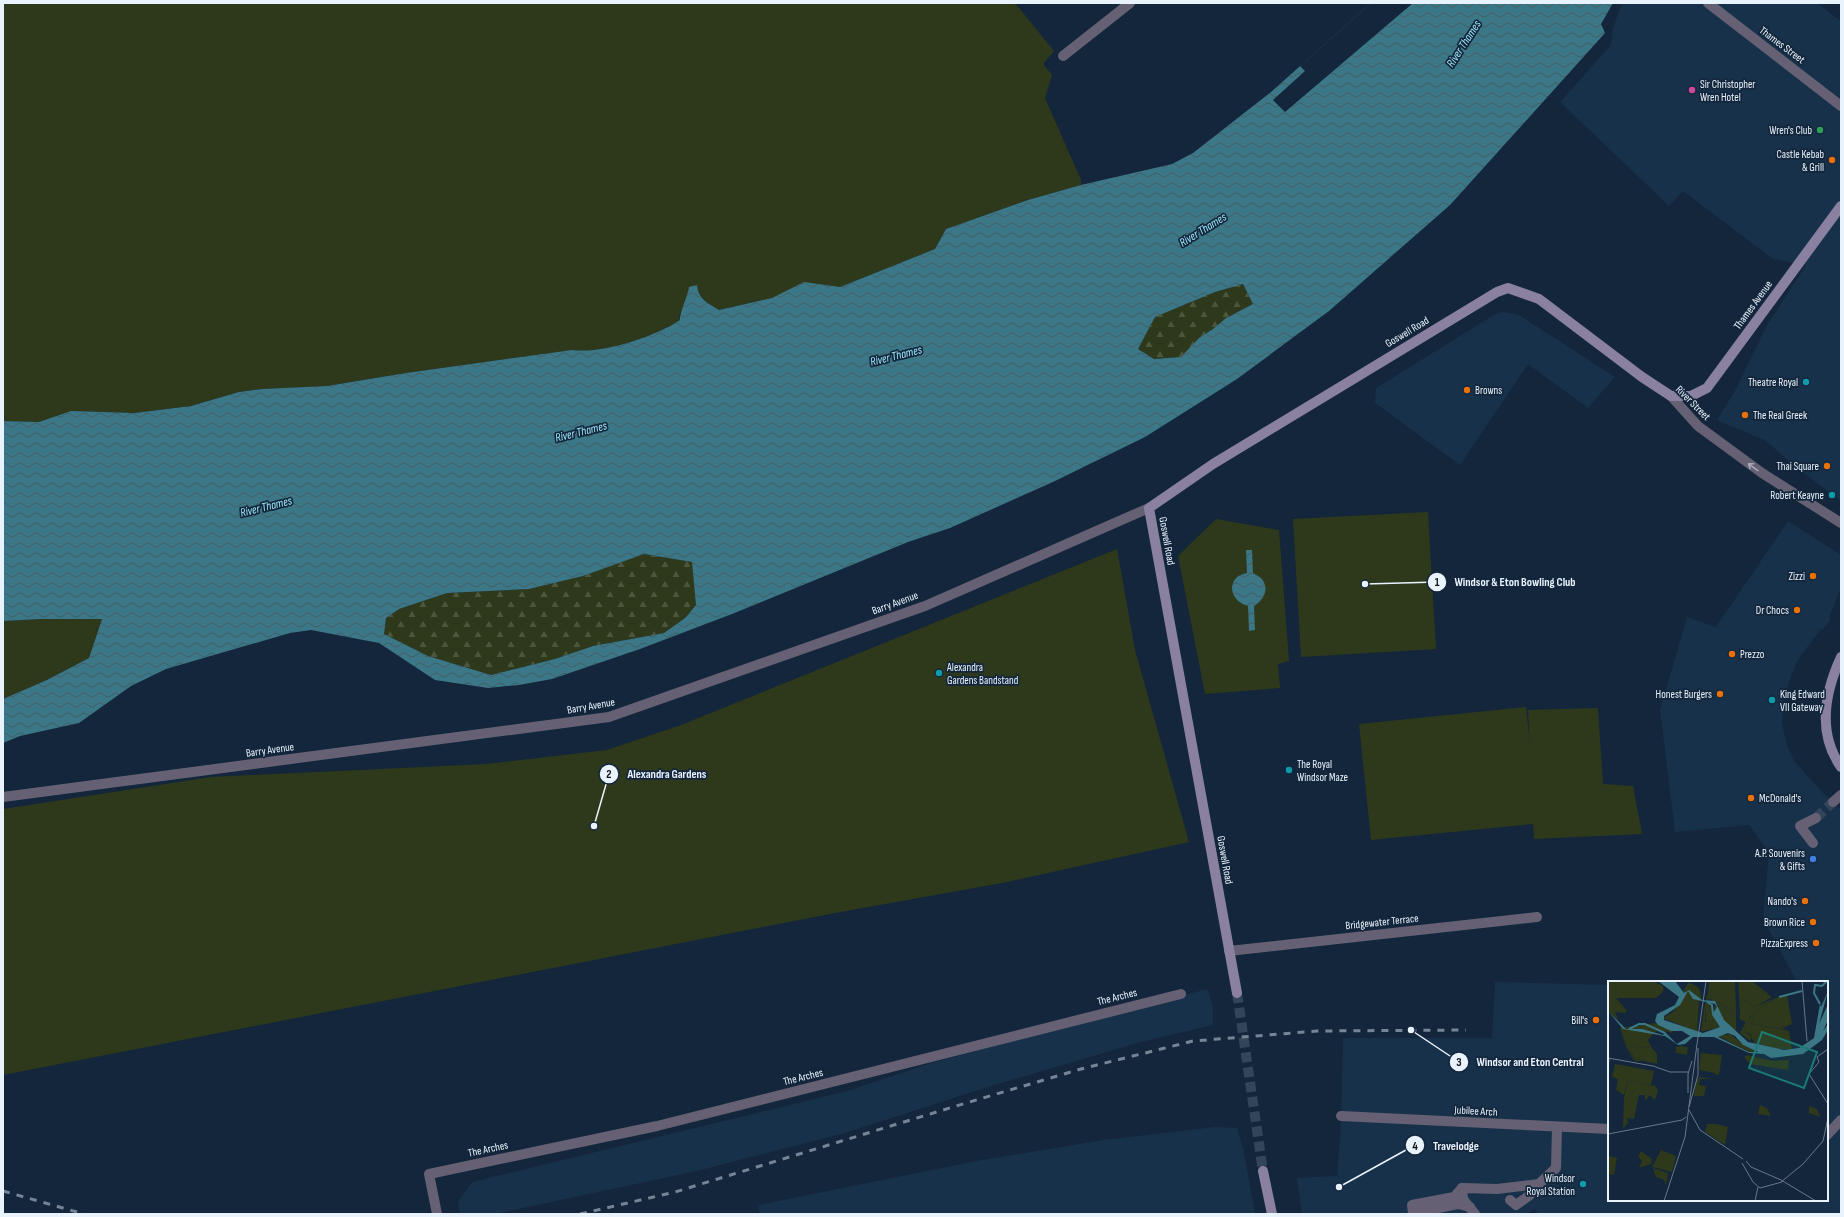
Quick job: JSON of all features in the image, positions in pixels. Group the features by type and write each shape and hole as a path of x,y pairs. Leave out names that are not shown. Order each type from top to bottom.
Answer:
{"street":[{"path":"1063,56 1130,3"},
{"name":"Thames Street","path":"1708,3 1841,106"},
{"name":"Thames Avenue","path":"1671,396 1691,396 1707,388 1841,206"},
{"name":"River Street","path":"1508,288 1539,299 1642,378 1671,396 1698,426 1762,473 1841,523"},
{"name":"Goswell Road","path":"1237,993 1149,508 1213,464 1497,292 1508,288"},
{"name":"Barry Avenue","path":"3,797 609,717 925,606 1149,508"},
{"path":"1841,657 1832,676 1827,696 1825,721 1828,738 1836,760 1841,767"},
{"path":"1833,802 1841,795"},
{"path":"1813,843 1800,826 1816,818"},
{"name":"Bridgewater Terrace","path":"1229,951 1537,917"},
{"name":"The Arches","path":"437,1214 430,1174 657,1126 1181,994"},
{"name":"Jubilee Arch","path":"1341,1116 1608,1129"},
{"path":"1828,1134 1840,1120"},
{"path":"1465,1204 1462,1188 1497,1189 1539,1184 1556,1168 1557,1127"},
{"path":"1263,1171 1272,1214"},
{"path":"1510,1200 1516,1204 1530,1195"}],"shaded area":[{"path":"1622,3 1817,3 1841,21 1841,501 1792,464 1766,441 1717,420 1736,389 1766,327 1806,265 1773,259 1683,191 1669,206 1560,102 1611,45 1613,28"},
{"path":"1503,312 1519,315 1615,377 1588,408 1528,364 1460,465 1375,403 1376,388 1494,315"},
{"path":"1788,521 1841,555 1841,588 1829,617 1831,618 1823,630 1821,629 1799,658 1784,696 1782,723 1787,746 1795,762 1822,792 1841,809 1841,1214 1539,1214 1534,1209 1527,1214 1302,1214 1297,1178 1337,1176 1341,1124 1343,1038 1492,1038 1495,982 1608,985 1608,1201 1828,1201 1828,981 1796,981 1763,919 1769,853 1749,825 1675,832 1660,710 1687,617 1716,627"},
{"path":"1207,989 1213,1006 1213,1025 1141,1042 991,1086 845,1133 697,1171 495,1214 460,1214 458,1202 472,1182 847,1091 928,1064"},
{"path":"1215,1127 1237,1128 1244,1152 1255,1214 760,1214 758,1205 976,1161 1103,1140"}],"green space":[{"path":"3,3 1015,3 1054,51 1043,64 1052,75 1045,98 1081,180 1081,185 1028,200 946,229 935,249 840,287 804,283 772,298 719,310 707,303 701,297 696,285 689,288 686,302 679,316 680,320 643,338 613,347 598,350 572,350 406,373 327,386 262,389 239,392 191,406 135,413 71,411 39,422 3,421"},
{"path":"1243,284 1253,304 1226,318 1199,338 1182,357 1154,359 1138,349 1155,317 1215,292"},
{"path":"1428,512 1436,649 1301,657 1293,519"},
{"path":"1216,519 1279,530 1289,661 1278,664 1280,688 1205,694 1178,556"},
{"path":"1117,549 1135,650 1189,842 1002,883 835,913 3,1075 3,809 211,777 486,764 607,750 681,725"},
{"path":"644,554 693,562 696,605 685,618 664,633 593,646 555,659 491,675 428,656 384,634 386,618 399,609 447,593 529,589 583,576"},
{"path":"41,619 102,619 89,658 47,680 3,699 3,621"},
{"path":"1526,707 1530,745 1528,710 1598,708 1603,784 1633,786 1642,834 1534,839 1533,824 1371,840 1359,724"}],"water":[{"name":"River Thames","path":"1371,3 1613,3 1601,24 1605,33 1450,205 1329,311 1237,379 1145,437 1055,481 950,528 908,542 732,614 640,649 552,679 519,685 488,688 435,680 379,643 311,630 290,633 166,669 131,686 79,723 20,736 3,743 3,699 47,680 89,658 102,619 41,619 3,621 3,421 39,422 71,411 135,413 191,406 239,392 262,389 327,386 406,373 572,350 584,351 613,347 643,338 680,320 689,287 697,285 699,294 707,303 719,310 772,298 804,282 840,287 935,249 946,229 1028,200 1081,185 1172,164 1193,153 1271,92","holes":["1243,284 1253,304 1226,318 1199,338 1181,357 1154,359 1138,349 1155,317 1215,292","644,554 692,562 696,605 685,618 664,633 593,646 555,659 491,675 428,656 384,634 386,618 399,609 447,593 529,589 583,576"]},
{"path":"1246,550 1252,550 1253,573 1259,576 1265,584 1266,589 1263,598 1254,606 1255,630 1249,631 1248,606 1237,599 1232,589 1235,579 1240,575 1247,573"}],"pier":[{"path":"1371,3 1413,3 1285,112 1273,100 1305,71 1300,66"}],"tunnel":[{"path":"1816,818 1833,802"},
{"path":"1237,993 1263,1171"}],"railway":[{"path":"580,1214 675,1192 1081,1069 1193,1041 1317,1031 1466,1030"},
{"path":"3,1191 84,1214"}],"place":[{"name":"Sir Christopher Wren Hotel","path":"1692,90"},
{"name":"Wren's Club","path":"1820,130"},
{"name":"Castle Kebab & Grill","path":"1832,160"},
{"name":"Theatre Royal","path":"1806,382"},
{"name":"Browns","path":"1467,390"},
{"name":"The Real Greek","path":"1745,415"},
{"name":"Thai Square","path":"1827,466"},
{"name":"Robert Keayne","path":"1832,495"},
{"name":"Zizzi","path":"1813,576"},
{"name":"Windsor & Eton Bowling Club","path":"1365,584"},
{"name":"Dr Chocs","path":"1797,610"},
{"name":"Prezzo","path":"1732,654"},
{"name":"Alexandra Gardens Bandstand","path":"939,673"},
{"name":"Honest Burgers","path":"1720,694"},
{"name":"King Edward VII Gateway","path":"1772,700"},
{"name":"The Royal Windsor Maze","path":"1289,770"},
{"name":"McDonald's","path":"1751,798"},
{"name":"Alexandra Gardens","path":"594,826"},
{"name":"A.P. Souvenirs & Gifts","path":"1813,859"},
{"name":"Nando's","path":"1805,901"},
{"name":"Brown Rice","path":"1813,922"},
{"name":"PizzaExpress","path":"1816,943"},
{"name":"Bill's","path":"1596,1020"},
{"name":"Windsor and Eton Central","path":"1411,1030"},
{"name":"Windsor Royal Station","path":"1583,1184"},
{"name":"Travelodge","path":"1339,1187"}]}
